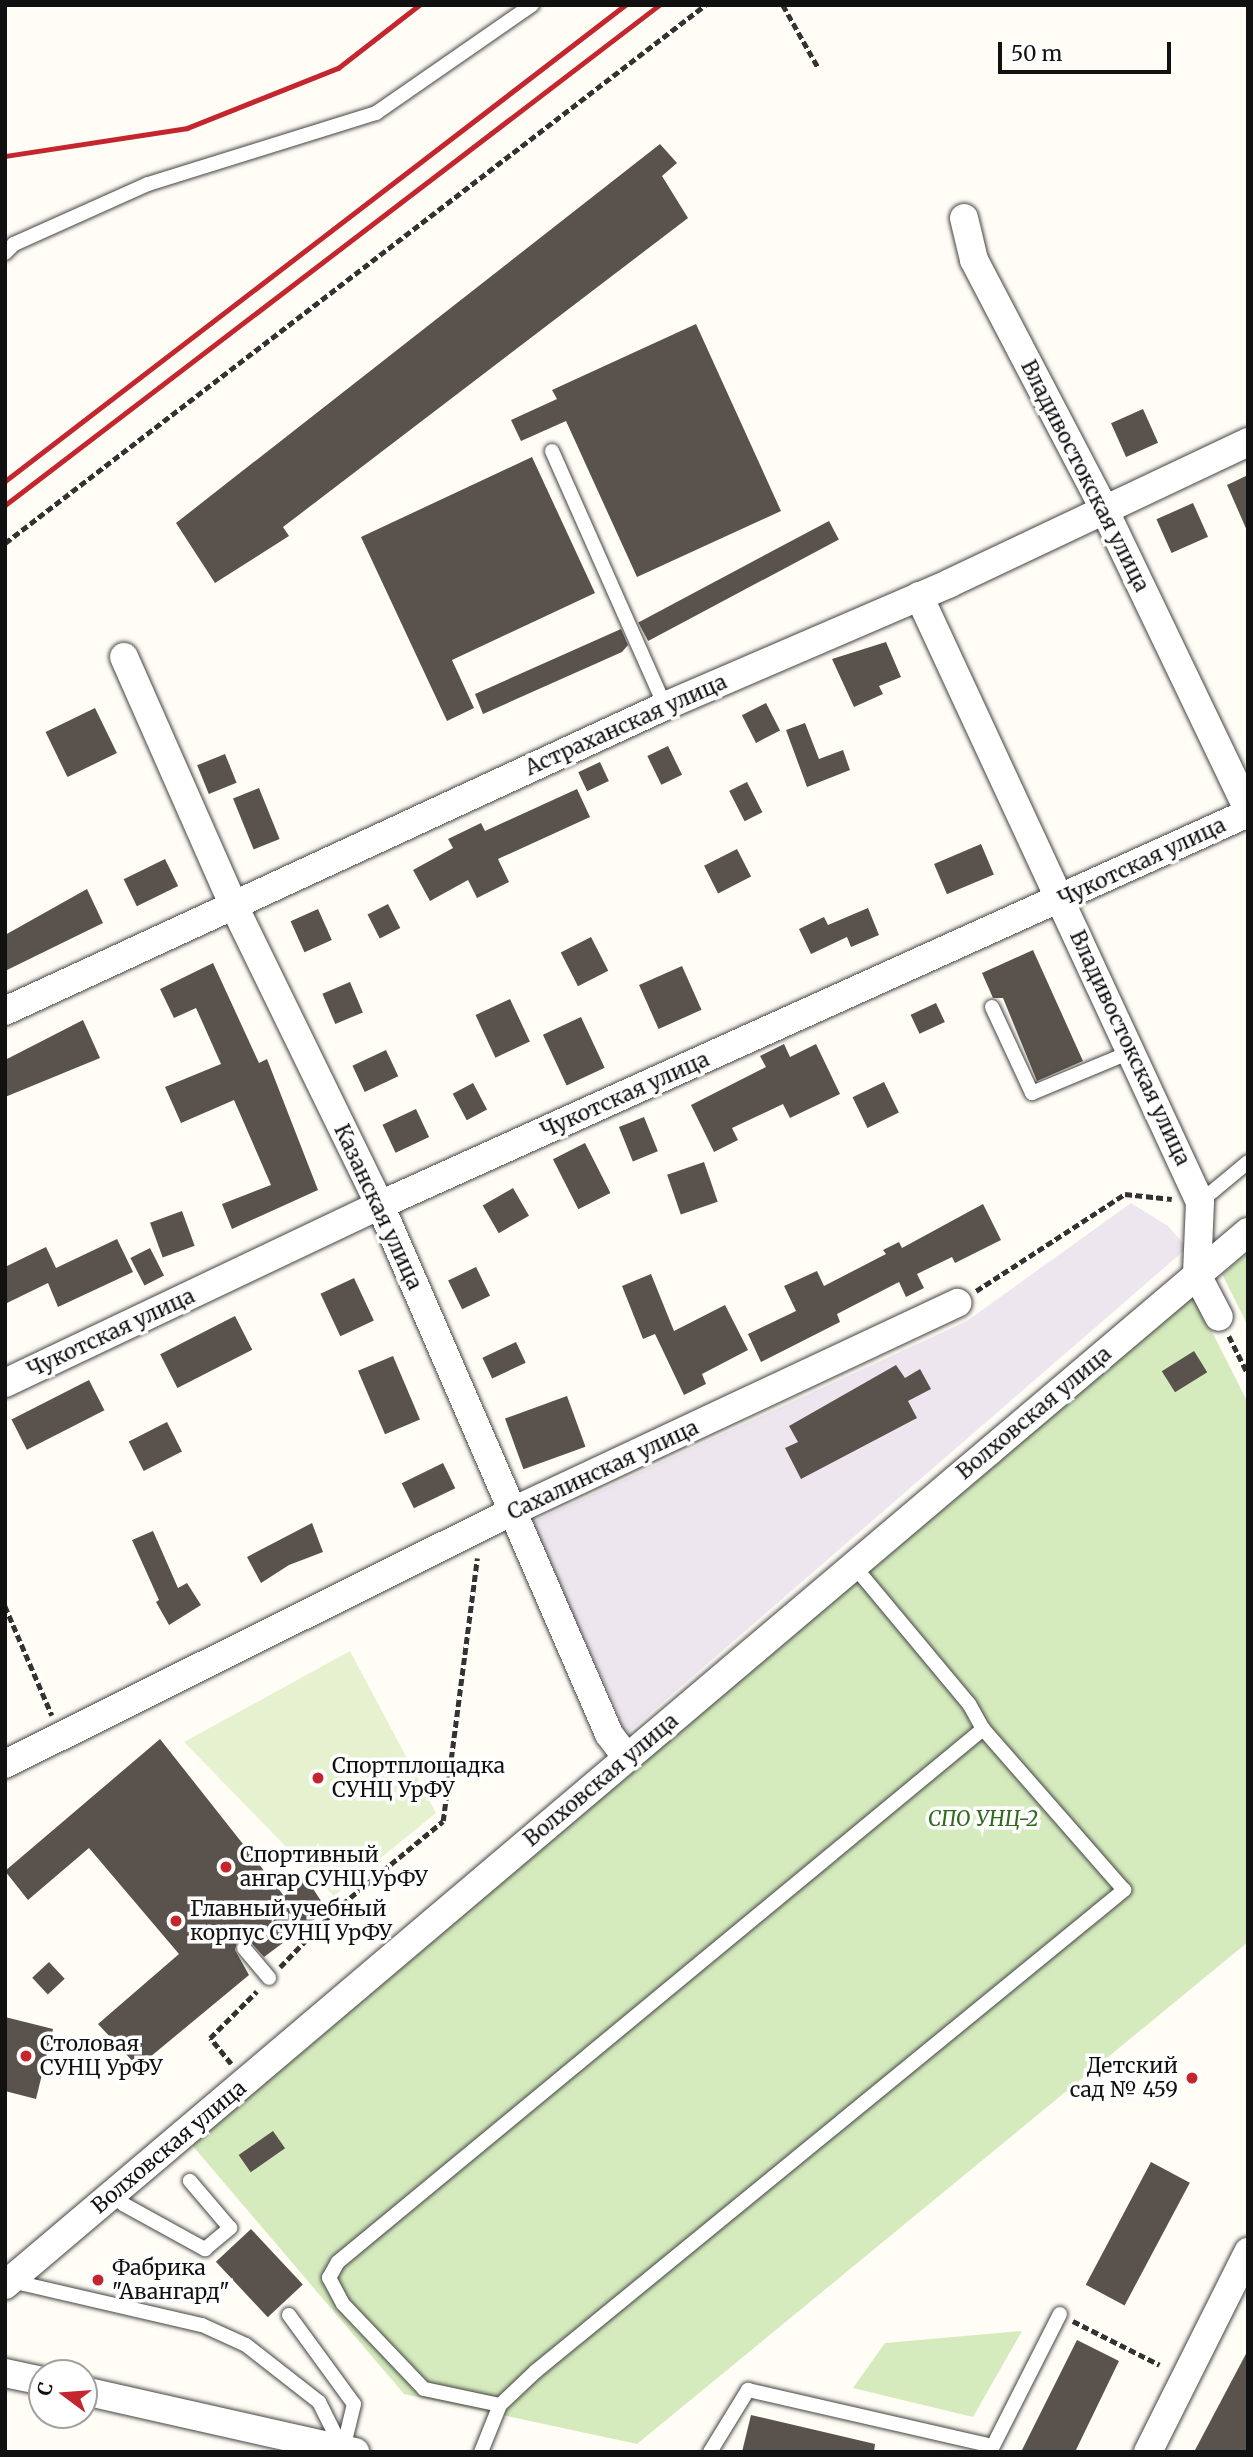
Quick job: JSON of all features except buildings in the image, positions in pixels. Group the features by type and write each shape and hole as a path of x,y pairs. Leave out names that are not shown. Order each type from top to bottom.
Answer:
{"street":[{"name":"Владивостокская улица","path":"964,218 974,260 1104,509 1248,811"},
{"name":"Астраханская улица","path":"5,1010 665,706 919,596 1248,442"},
{"name":"Владивостокская улица","path":"919,596 1133,1051 1200,1202 1197,1275 1219,1317"},
{"name":"Казанская улица","path":"124,657 233,904 380,1205 609,1734 627,1758"},
{"name":"Чукотская улица","path":"5,1383 380,1205 1060,899 1248,811"},
{"path":"1197,1275 1248,1232"},
{"name":"Волховская улица","path":"8,2283 1197,1275"},
{"name":"Сахалинская улица","path":"5,1764 62,1739 275,1627 486,1527 511,1512 958,1303"},
{"path":"1148,2452 1248,2252"},
{"path":"5,2373 28,2378"},
{"path":"98,2394 349,2450"}],"lane":[{"path":"5,253 14,244 148,184 376,113 532,5"},
{"path":"551,451 665,706"},
{"path":"992,1007 1032,1093 1133,1051"},
{"path":"1200,1202 1248,1162"},
{"path":"481,2452 500,2405 620,2300 1124,1890 984,1729 969,1704 854,1566"},
{"path":"500,2405 424,2389 343,2304 329,2278 338,2262 984,1729"},
{"path":"244,1948 270,1978"},
{"path":"115,2192 123,2204 205,2249 230,2228 190,2181"},
{"path":"8,2283 202,2325 246,2345 319,2402 349,2450"},
{"path":"710,2452 748,2390 993,2446 1060,2314"},
{"path":"289,2315 354,2404 349,2450"}],"path":[{"path":"5,543 705,5"},
{"path":"783,5 818,67"},
{"path":"958,1303 1125,1194 1200,1202"},
{"path":"1219,1317 1248,1374"},
{"path":"235,2069 210,2038 334,1911 443,1821 476,1559 486,1527"},
{"path":"5,1606 62,1739"},
{"path":"1060,2314 1160,2365"}],"shaded area":[{"path":"1131,1203 1168,1226 1187,1248 624,1736 617,1709 530,1523 967,1321"}],"green space":[{"path":"1248,1253 1248,1326 1222,1274"},
{"name":"СПО УНЦ-2","path":"1194,1296 1248,1403 1248,1942 637,2444 404,2394 192,2145"},
{"name":"Спортплощадка СУНЦ УрФУ","path":"350,1651 436,1813 334,1896 184,1742"},
{"path":"1022,2331 973,2417 853,2388 885,2343"}],"railway":[{"path":"5,156 187,128 338,68 419,5"},
{"path":"5,481 625,5"},
{"path":"5,505 659,5"}],"place":[{"name":"Спортплощадка СУНЦ УрФУ","path":"318,1778"},
{"name":"Спортивный ангар СУНЦ УрФУ","path":"226,1867"},
{"name":"Главный учебный корпус СУНЦ УрФУ","path":"176,1921"},
{"name":"Столовая СУНЦ УрФУ","path":"26,2056"},
{"name":"Детский сад № 459","path":"1192,2078"},
{"name":"Фабрика \"Авангард\"","path":"98,2280"}]}
